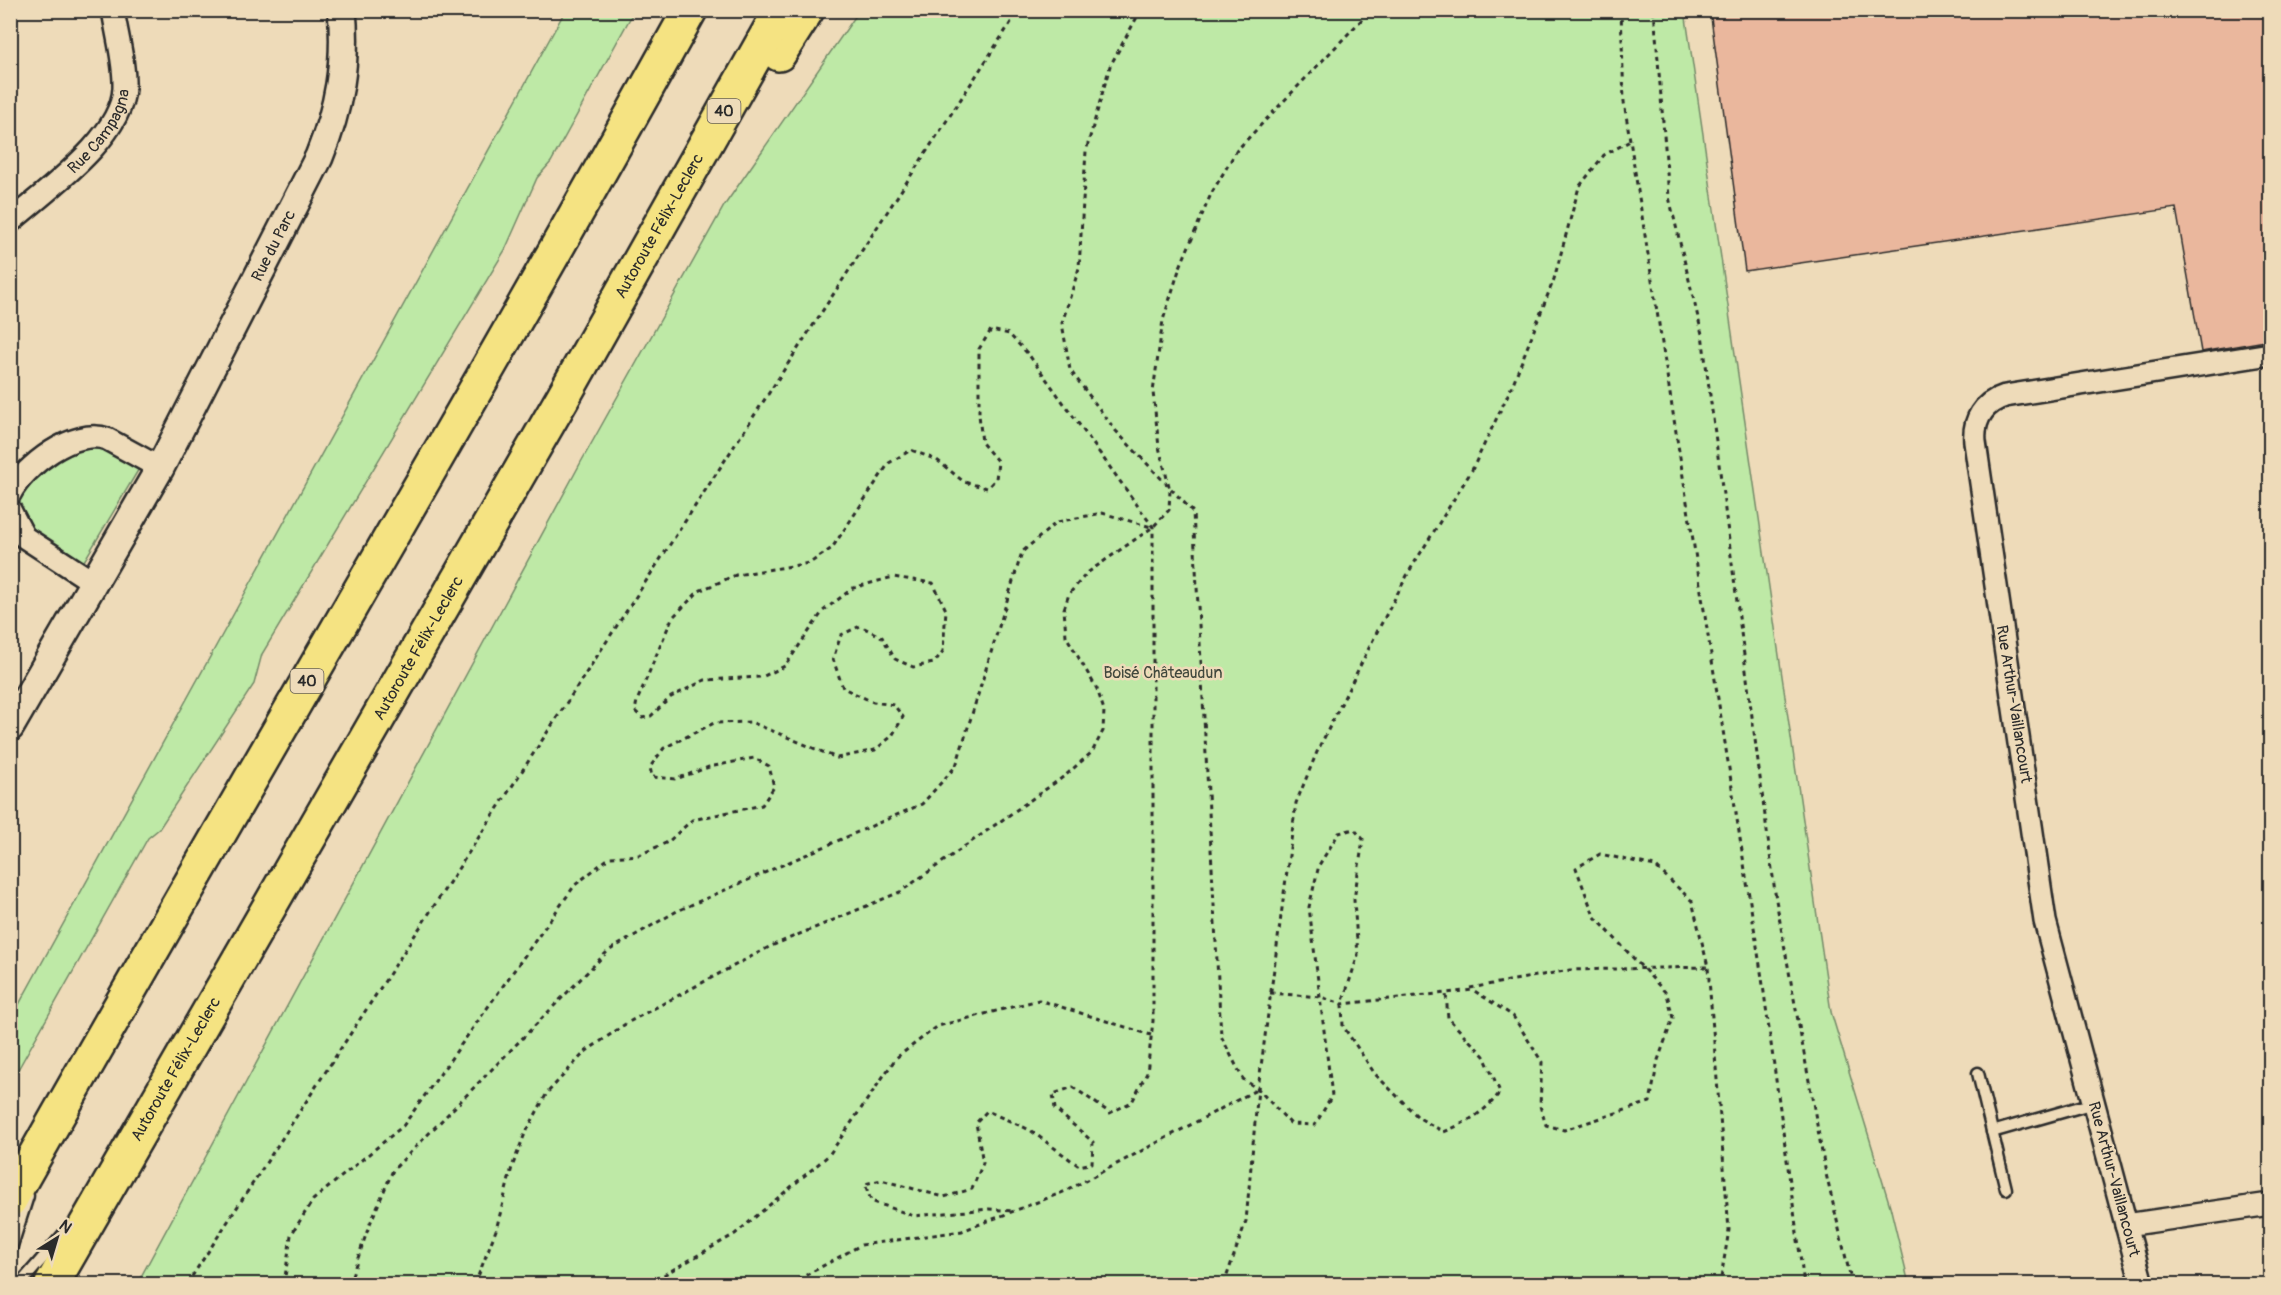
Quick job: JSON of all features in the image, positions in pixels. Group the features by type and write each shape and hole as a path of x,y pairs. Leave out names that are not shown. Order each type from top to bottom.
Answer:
{"highway":[{"path":"604,162 676,10"},
{"name":"40","path":"10,1200 135,978 516,320 690,10"},
{"name":"Autoroute Félix-Leclerc","path":"52,1284 562,399 781,10"},
{"path":"666,211 739,116 807,10"}],"street":[{"name":"Rue Campagna","path":"10,222 92,149 113,124 119,112 124,87 113,10"},
{"name":"Rue du Parc","path":"10,726 160,468 308,181 329,132 342,81 345,35 342,10"},
{"name":"Rue Arthur-Vaillancourt","path":"2142,1284 2045,921 1975,442 1975,426 1983,409 2005,396 2271,354"},
{"path":"10,495 23,477 62,444 82,436 98,436 107,439 160,468"},
{"path":"10,510 24,537 93,582"},
{"path":"2126,1225 2271,1204"}],"lane":[{"path":"1978,1073 2006,1190"},
{"path":"1992,1132 2094,1103"},
{"path":"10,1252 45,1138"},
{"path":"20,1284 111,1179"}],"path":[{"path":"187,1284 1019,10"},
{"path":"1141,10 1110,66 1086,151 1078,268 1062,323 1070,370 1116,430 1193,512 1221,1036 1243,1079 1258,1089 1291,1124 1315,1125 1332,1096 1309,907 1319,865 1339,833 1354,829 1363,839 1354,900 1358,955 1342,1004 1343,1026 1375,1074 1419,1118 1444,1131 1466,1122 1491,1106 1500,1092 1484,1056 1448,1018 1446,993"},
{"path":"475,1284 494,1236 509,1175 524,1136 548,1093 585,1052 627,1023 769,947 900,892 1086,758 1103,731 1104,710 1097,688 1066,636 1063,622 1066,602 1074,587 1087,573 1153,527 1169,510 1170,497 1159,447 1153,392 1166,309 1187,249 1222,175 1242,145 1371,10"},
{"path":"1622,10 1623,102 1762,978 1804,1284"},
{"path":"1654,10 1669,197 1702,334 1776,900 1826,1174 1852,1284"},
{"path":"1224,1284 1246,1221 1258,1089 1296,803 1317,752 1410,570 1472,470 1512,386 1554,279 1579,187 1604,154 1630,141"},
{"path":"284,1284 291,1235 313,1200 403,1125 575,885 610,856 639,855 668,842 692,820 762,805 774,787 769,766 754,758 710,767 676,779 652,777 650,767 664,748 714,723 751,722 837,758 875,750 892,736 903,717 894,705 873,702 843,688 833,659 841,635 860,626 882,637 895,659 913,667 934,663 943,651 946,610 933,583 893,577 853,588 823,611 785,666 762,677 705,680 671,697 651,716 642,718 635,711 637,701 672,618 699,591 736,575 810,563 832,548 889,463 911,450 937,460 964,482 987,488 996,479 998,462 982,443 979,414 979,349 991,330 1009,334 1029,355 1153,527 1151,1035 1147,1072 1132,1102 1110,1113 1073,1087 1053,1094 1055,1109 1093,1142 1092,1163 1079,1166 1030,1130 987,1111 976,1124 983,1163 972,1188 944,1197 881,1180 865,1184 872,1201 914,1216 988,1209 1013,1211"},
{"path":"349,1284 369,1226 393,1170 608,951 677,911 922,804 956,765 1022,552 1057,522 1102,513 1153,527"},
{"path":"1270,993 1321,996 1342,1004 1473,990 1514,1016 1542,1062 1540,1106 1546,1125 1564,1130 1650,1102 1658,1060 1673,1018 1667,994 1594,916 1575,868 1600,854 1655,866 1692,901 1708,967 1729,1230 1720,1284"},
{"path":"1446,993 1570,970 1708,967"},
{"path":"648,1284 735,1234 829,1155 896,1058 938,1026 1039,1000 1151,1035"},
{"path":"790,1284 861,1245 962,1231 1066,1191 1258,1089"}],"green space":[{"path":"565,11 634,11 551,162 537,178 505,250 262,654 254,684 159,829 148,838 11,1082 11,1019"},
{"name":"Boisé Châteaudun","path":"859,11 1685,11 1831,1012 1890,1206 1909,1284 137,1284 581,462 724,206"},
{"path":"100,447 140,467 83,563 30,529 19,503 26,488 73,448"}],"building":[{"path":"1710,10 2271,10 2271,340 2201,352 2176,208 1745,271"}]}
